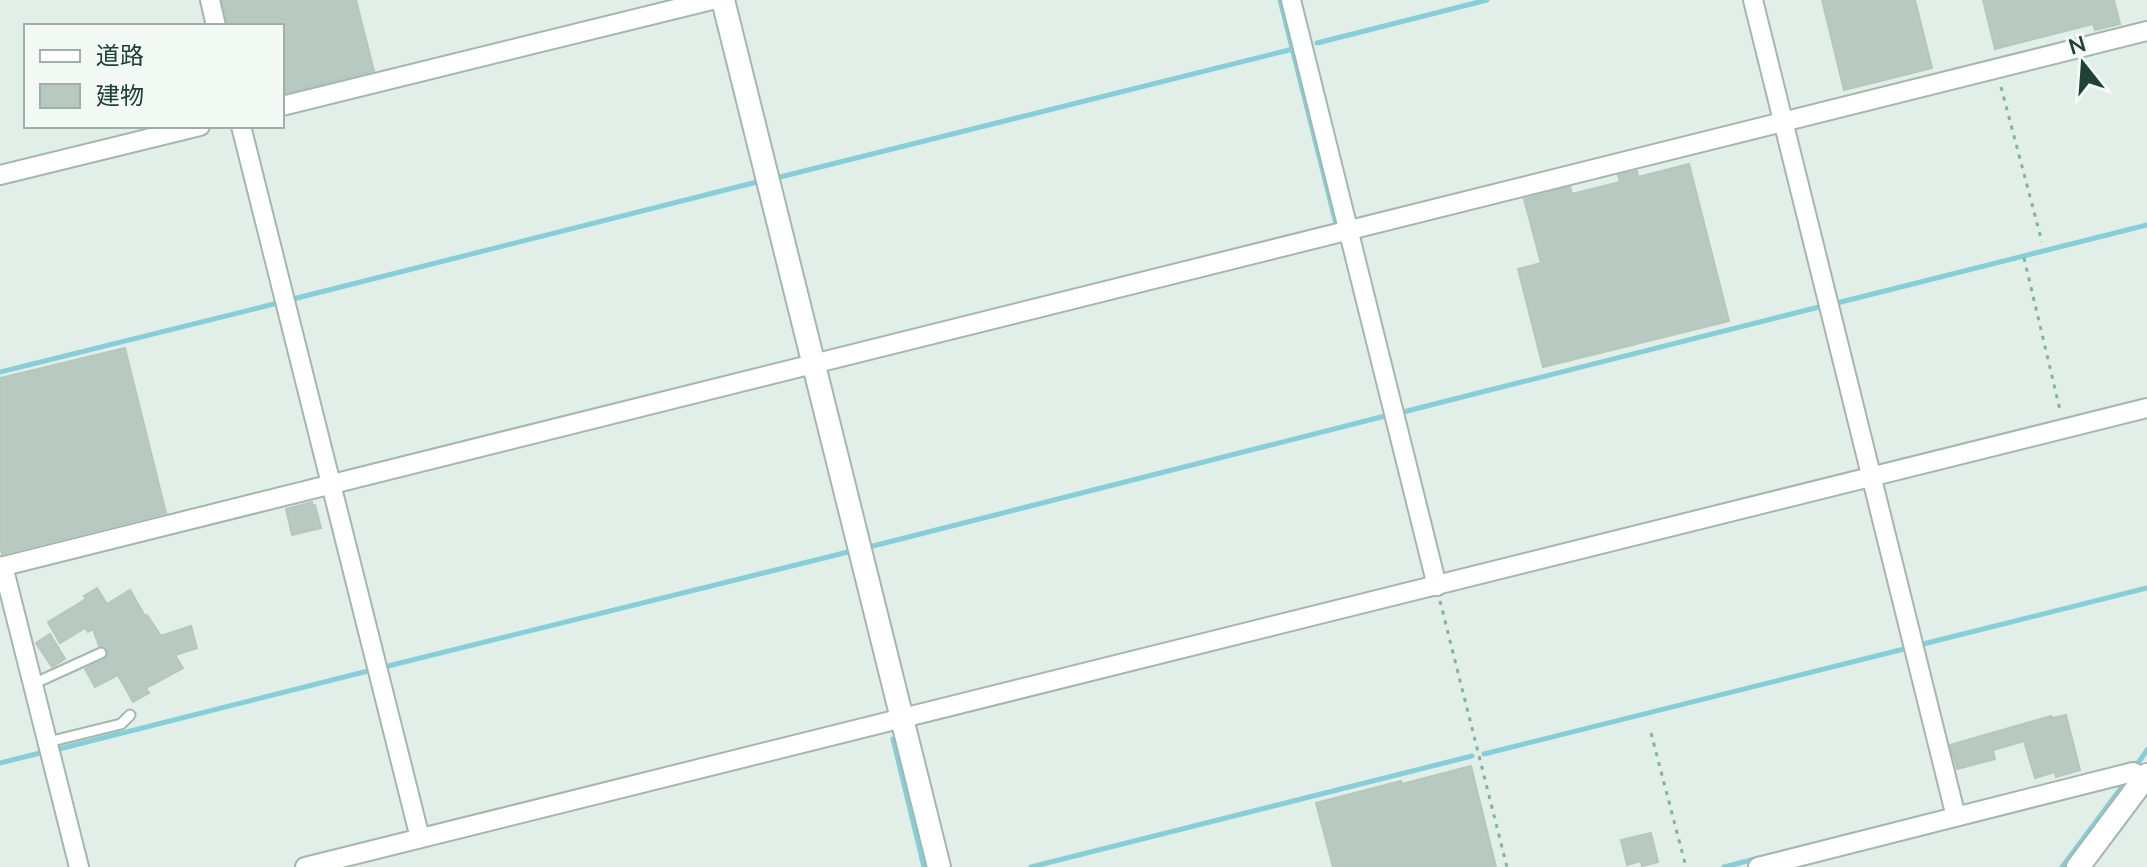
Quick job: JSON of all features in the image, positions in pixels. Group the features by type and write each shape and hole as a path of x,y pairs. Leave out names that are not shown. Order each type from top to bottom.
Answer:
{"street":[{"path":"210,0 216,24"},
{"path":"284,106 712,0"},
{"path":"723,0 939,867"},
{"path":"1291,0 1437,586"},
{"path":"1753,0 1956,817"},
{"path":"79,867 2,566 2147,31"},
{"path":"0,175 192,128"},
{"path":"242,128 420,838"},
{"path":"305,867 327,864 420,838 2147,408"},
{"path":"1758,867 2133,772 2146,777 2078,867"}],"lane":[{"path":"33,684 101,653"},
{"path":"48,742 121,724 130,715"}],"path":[{"path":"1996,69 2042,242"},
{"path":"2024,258 2065,429"},
{"path":"1437,586 1507,867"},
{"path":"1651,733 1686,867"}],"building":[{"path":"222,0 356,0 374,71 284,94 284,24 228,24"},
{"path":"1822,0 1915,0 1932,68 1844,90"},
{"path":"1983,0 2114,0 2120,24 2095,30 2093,24 1995,49"},
{"path":"1689,164 1729,321 1543,367 1518,269 1541,263 1524,199 1570,187 1572,194 1620,182 1618,175 1637,171 1638,177"},
{"path":"125,348 166,513 2,554 0,378"},
{"path":"312,502 321,528 292,535 286,509"},
{"path":"97,588 107,604 130,590 161,636 191,626 197,648 175,655 183,668 146,688 149,693 133,702 118,675 95,687 85,669 104,660 108,654 106,647 99,646 93,629 88,632 85,628 60,643 48,622 86,599 84,596"},
{"path":"50,634 65,659 52,667 36,643"},
{"path":"2066,715 2080,770 2056,777 2055,772 2035,778 2024,741 1993,750 1995,759 1957,769 1950,745 2051,716"},
{"path":"1471,766 1496,867 1333,867 1316,803"},
{"path":"1651,833 1658,862 1642,866 1641,861 1627,865 1621,840"}],"waterway":[{"path":"1280,0 1336,224"},
{"path":"1317,43 1487,0"},
{"path":"780,177 1293,49"},
{"path":"293,299 757,182"},
{"path":"1837,303 2147,225"},
{"path":"0,372 274,304"},
{"path":"1399,413 1823,306"},
{"path":"873,546 1389,415"},
{"path":"384,667 848,552"},
{"path":"1919,645 2147,588"},
{"path":"1484,754 1908,648"},
{"path":"55,750 372,670"},
{"path":"893,739 924,867"},
{"path":"2131,765 2138,763 2147,750"},
{"path":"0,763 44,752"},
{"path":"1031,867 1472,756"},
{"path":"2062,867 2124,784"},
{"path":"1724,867 1759,858"}]}
